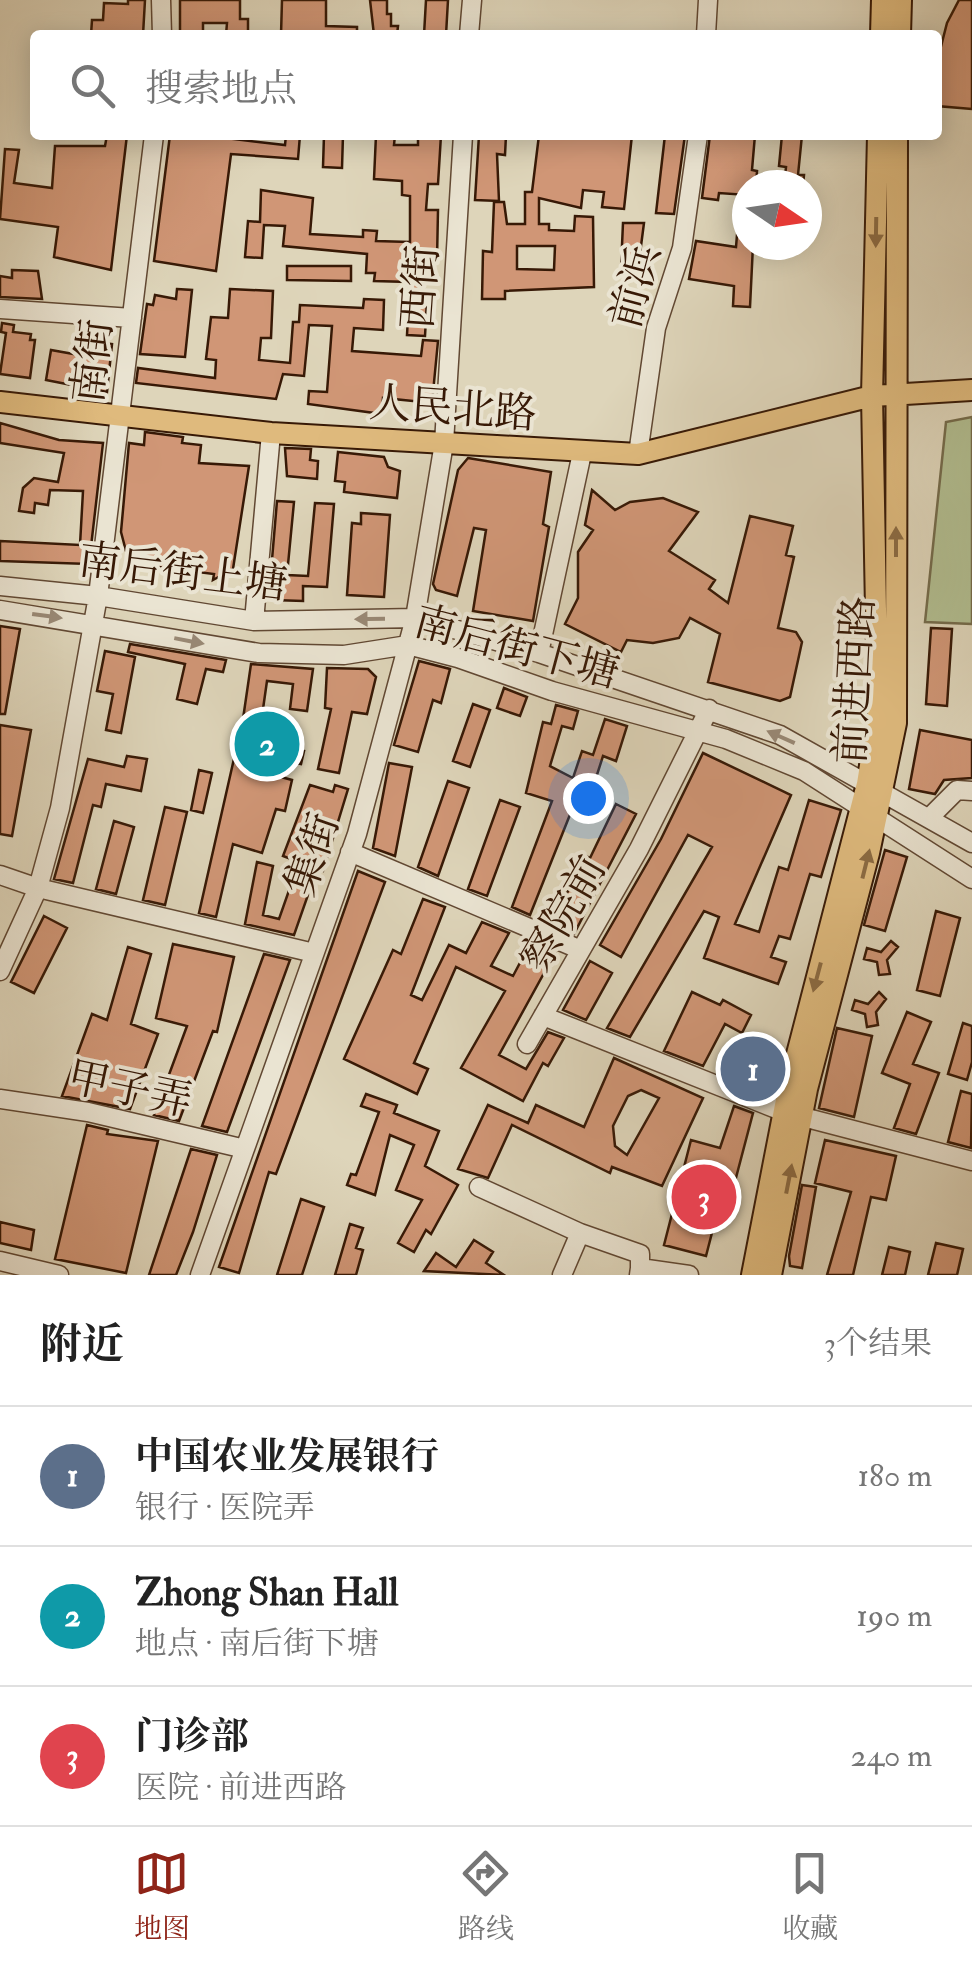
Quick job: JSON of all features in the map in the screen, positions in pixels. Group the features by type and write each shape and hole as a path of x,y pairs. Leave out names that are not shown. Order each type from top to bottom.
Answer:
{"main road":[{"path":"881,30 882,0"},
{"path":"900,30 901,0"},
{"name":"前进西路","path":"875,789 878,716 872,396 878,140"},
{"name":"前进西路","path":"752,1275 875,789 896,723 898,140"},
{"name":"人民北路","path":"0,402 119,419 271,433 638,454 872,396 972,390"},
{"name":"前进西路","path":"771,1275 793,1114"}],"street":[{"path":"161,0 162,30"},
{"path":"470,30 472,0"},
{"path":"706,30 708,0"},
{"name":"南街","path":"0,971 38,888 60,808 98,596 153,140"},
{"name":"西街","path":"444,443 463,140"},
{"name":"前浜","path":"638,454 656,328 682,248 697,140"},
{"path":"0,309 132,318"},
{"path":"254,621 271,433"},
{"name":"集街","path":"200,1275 350,852 415,618 444,443"},
{"path":"539,653 582,453"},
{"name":"南后街上塘","path":"0,586 98,596 254,621 415,618 539,653 780,735 972,843"},
{"name":"南后街下塘","path":"0,610 260,654 344,654 408,645 698,734 726,739 804,771 972,879"},
{"name":"察院前","path":"527,1044 709,709"},
{"path":"930,817 958,790 972,791"},
{"path":"350,852 581,950"},
{"path":"0,875 38,888 314,953"},
{"path":"543,1016 793,1114 972,1161"},
{"name":"甲子弄","path":"0,1099 88,1112 245,1149"},
{"path":"479,1187 580,1233 640,1254 639,1272 689,1275"},
{"path":"562,1275 580,1233"},
{"path":"0,1261 59,1275"}],"green space":[{"path":"972,417 972,624 925,622 946,422"}],"building":[{"path":"128,0 145,0 143,30 91,30 92,20 103,20 104,3 128,4"},
{"path":"180,0 240,0 240,19 248,19 248,30 226,30 227,23 203,23 203,30 180,30"},
{"path":"282,0 326,0 326,26 357,27 357,30 281,30"},
{"path":"370,0 387,0 391,26 398,26 398,30 373,30"},
{"path":"426,0 448,0 446,30 424,30"},
{"path":"959,0 972,0 972,109 942,106 942,42"},
{"path":"106,140 126,140 111,270 54,257 58,227 0,219 5,149 19,150 14,183 52,188 55,146 105,146"},
{"path":"169,140 242,140 285,145 286,140 300,140 298,159 231,154 216,271 154,261"},
{"path":"324,140 343,140 342,168 323,167"},
{"path":"376,140 418,145 418,140 441,140 438,184 428,184 426,210 438,210 437,260 420,260 419,299 427,300 425,336 407,335 410,282 374,281 375,273 366,273 367,254 283,246 285,226 264,225 262,258 245,257 248,221 260,222 261,190 313,198 310,234 363,237 363,230 377,231 376,241 410,242 410,196 402,195 402,181 374,179"},
{"path":"479,140 506,140 505,155 497,154 499,201 475,200"},
{"path":"538,140 631,140 624,209 602,207 604,192 583,190 581,208 539,198 539,224 549,224 549,230 574,231 575,216 593,217 594,287 505,291 505,299 482,299 483,251 492,252 494,202 504,202 507,224 525,224 525,192 532,192","holes":["517,246 555,246 554,270 517,269"]},
{"path":"664,140 684,140 674,214 656,213"},
{"path":"709,140 755,140 752,170 732,170 732,194 719,193 718,200 702,198"},
{"path":"782,140 802,140 798,170 779,166"},
{"path":"623,223 644,223 638,269 621,268"},
{"path":"696,241 732,246 732,260 752,260 750,307 733,306 734,286 689,279"},
{"path":"287,266 351,266 351,281 287,280"},
{"path":"12,270 38,271 42,299 0,297 0,276 12,278"},
{"path":"177,289 192,290 185,357 140,354 147,304 153,305 155,295 176,299"},
{"path":"230,289 273,291 271,338 261,338 259,360 290,363 293,322 299,322 300,305 363,308 364,299 384,300 383,330 354,328 352,351 421,356 423,340 438,341 432,403 383,398 382,414 308,404 309,391 327,392 332,326 309,325 304,376 283,374 276,399 136,383 138,368 215,378 216,360 206,359 211,317 228,318"},
{"path":"2,323 14,325 13,332 31,334 30,340 35,340 30,378 0,374 6,333 1,332"},
{"path":"81,340 112,344 107,392 46,380 51,350 79,355"},
{"path":"0,423 59,440 103,443 89,564 0,561 0,541 80,545 83,491 50,490 48,505 35,503 34,513 19,511 23,488 34,478 58,482 64,453 0,443"},
{"path":"145,432 183,437 182,443 201,445 199,463 249,466 233,569 213,580 214,574 135,564 127,555 121,532 129,443 144,445"},
{"path":"285,448 311,449 310,460 318,461 317,479 287,476"},
{"path":"338,452 384,457 388,467 400,471 397,498 344,492 345,482 335,481"},
{"path":"468,458 551,472 543,524 549,527 533,621 473,611 486,530 474,528 457,596 436,590 433,584 458,470"},
{"path":"592,490 615,510 630,502 663,498 698,512 669,551 715,580 709,589 728,603 750,516 793,526 786,555 794,557 778,628 796,632 802,642 790,697 780,701 708,682 720,634 690,618 679,638 653,643 627,640 621,652 565,624 578,598 578,552 593,530 585,525"},
{"path":"277,501 294,502 287,575 308,576 315,503 334,504 327,587 303,586 303,601 273,600 269,595"},
{"path":"361,513 390,515 384,597 347,595 352,523 361,524"},
{"path":"0,626 20,629 5,714 0,714"},
{"path":"931,628 952,629 947,706 926,704"},
{"path":"130,644 226,660 223,672 206,669 197,704 177,699 185,664 128,652"},
{"path":"105,651 135,657 121,733 106,730 113,694 97,691"},
{"path":"419,661 450,669 441,703 433,700 418,752 394,745"},
{"path":"251,664 313,669 307,711 290,709 293,684 267,681 261,723 276,726 274,733 300,738 298,750 304,751 301,764 251,755 248,768 292,780 285,811 276,809 262,853 233,844 216,917 199,913 243,719"},
{"path":"327,668 368,669 376,677 367,714 352,712 339,773 318,769 331,709 325,708"},
{"path":"504,688 527,697 520,716 497,708"},
{"path":"473,704 490,710 470,767 453,761"},
{"path":"556,705 578,711 573,729 562,726 550,766 573,778 582,751 593,755 605,719 627,726 616,761 603,756 595,781 585,777 530,915 512,907 552,801 526,793 543,722 551,724"},
{"path":"0,725 31,730 12,836 0,834"},
{"path":"920,730 972,740 972,778 944,780 935,794 909,789"},
{"path":"703,753 791,795 735,924 759,932 779,867 788,870 809,800 841,810 821,877 810,874 790,939 779,936 771,957 786,962 778,984 704,958 719,917 704,911 630,1037 607,1028 712,847 688,835 621,957 600,945 661,839"},
{"path":"127,756 147,759 141,791 106,784 101,807 93,805 73,883 54,879 88,759 124,767"},
{"path":"389,763 412,767 395,856 373,848"},
{"path":"199,770 212,773 203,813 191,810"},
{"path":"448,781 469,788 438,876 418,867"},
{"path":"310,785 333,792 335,785 348,789 323,871 317,869 294,935 245,924 257,862 273,866 263,915 279,919 299,862 283,856"},
{"path":"500,800 520,807 487,896 468,889"},
{"path":"616,804 636,814 574,934 556,926 571,897 566,895 586,856 590,858"},
{"path":"165,807 187,812 165,905 143,900"},
{"path":"114,821 134,827 116,894 96,889"},
{"path":"885,850 907,857 885,931 864,925"},
{"path":"358,871 385,882 276,1174 269,1172 239,1273 219,1267"},
{"path":"423,899 445,907 411,995 422,1000 449,945 466,953 482,922 509,933 491,966 513,976 531,942 555,953 499,1055 526,1069 548,1032 564,1038 548,1066 543,1063 523,1101 461,1068 505,991 456,967 414,1063 428,1069 417,1094 344,1059 393,950 401,954"},
{"path":"936,911 960,918 940,996 917,990"},
{"path":"44,916 67,928 34,993 11,982"},
{"path":"891,941 898,947 887,960 890,974 879,975 877,962 864,959 867,948 881,952"},
{"path":"173,944 234,957 217,1032 213,1031 179,1121 154,1115 187,1026 156,1018"},
{"path":"128,947 151,954 131,1024 158,1034 130,1109 62,1096 92,1014 107,1020"},
{"path":"264,954 290,960 227,1132 202,1126"},
{"path":"590,961 612,973 586,1020 563,1010"},
{"path":"692,992 720,1005 723,1000 751,1015 742,1033 725,1024 703,1066 664,1051"},
{"path":"879,992 886,999 876,1012 878,1025 867,1027 865,1014 852,1010 855,1000 868,1004"},
{"path":"907,1012 931,1022 913,1064 939,1073 916,1134 894,1128 910,1084 882,1073"},
{"path":"963,1023 972,1026 972,1062 967,1080 948,1074"},
{"path":"837,1028 872,1036 854,1117 819,1108"},
{"path":"755,1036 771,1041 758,1086 761,1089 741,1082"},
{"path":"614,1058 703,1098 662,1186 612,1167 610,1173 512,1125 488,1178 458,1169 488,1105 528,1123 536,1105 584,1127","holes":["641,1090 659,1098 627,1155 615,1146 613,1126 628,1096"]},
{"path":"961,1091 972,1094 971,1148 948,1142"},
{"path":"366,1094 397,1105 394,1113 439,1131 425,1166 458,1185 431,1234 426,1230 414,1252 398,1243 422,1200 396,1190 414,1145 390,1135 375,1195 347,1185 351,1174 356,1175 379,1112 361,1106"},
{"path":"734,1106 753,1113 723,1227 714,1225 706,1256 664,1245 691,1140 720,1148"},
{"path":"87,1125 108,1130 107,1134 158,1141 126,1273 55,1259"},
{"path":"825,1140 896,1156 886,1200 871,1197 853,1275 827,1275 851,1192 815,1183"},
{"path":"191,1149 217,1155 193,1232 176,1275 149,1275"},
{"path":"802,1185 816,1187 802,1268 790,1266 789,1256"},
{"path":"301,1199 324,1207 302,1275 277,1275"},
{"path":"0,1222 34,1230 31,1250 0,1243"},
{"path":"350,1224 363,1228 356,1248 363,1250 356,1275 335,1275"},
{"path":"474,1240 493,1252 486,1263 504,1275 424,1271 436,1253 456,1267"},
{"path":"936,1243 963,1249 957,1275 928,1275"},
{"path":"889,1247 910,1252 905,1275 882,1275"}],"place":[{"name":"Zhong Shan Hall","path":"267,744"},
{"name":"中国农业发展银行","path":"753,1069"},
{"name":"门诊部","path":"704,1197"}]}
